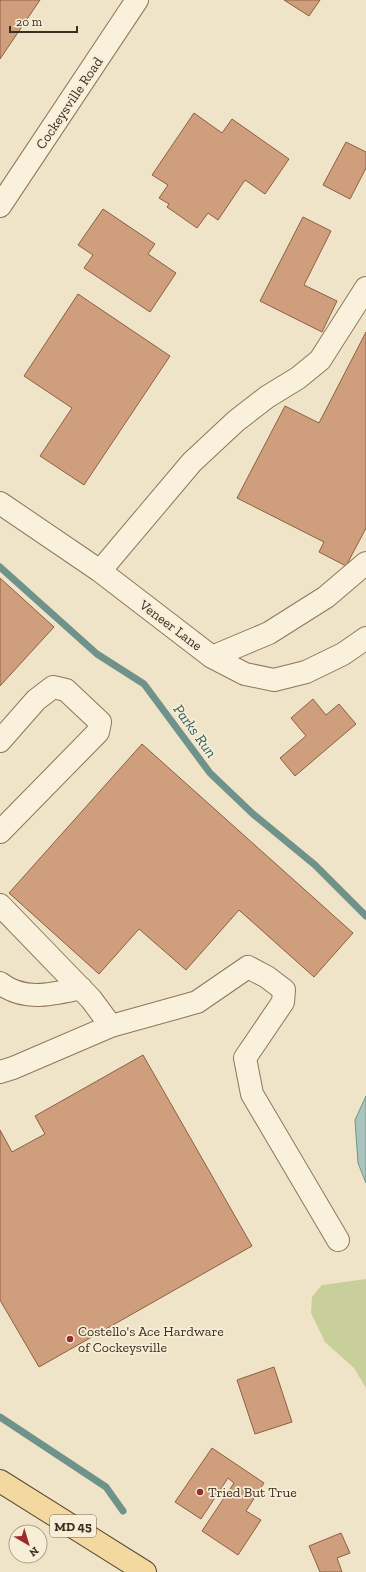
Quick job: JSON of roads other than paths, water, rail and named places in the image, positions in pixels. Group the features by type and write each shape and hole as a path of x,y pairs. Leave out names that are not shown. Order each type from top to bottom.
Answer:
{"main road":[{"name":"MD 45","path":"0,1481 146,1572"}],"street":[{"name":"Cockeysville Road","path":"0,206 137,0"},
{"path":"100,571 192,462 242,416 320,360 366,288"},
{"name":"Veneer Lane","path":"0,503 100,571 212,657 269,633 326,597 366,563"},
{"path":"212,657 245,674 274,680 306,672 343,654 366,638"},
{"path":"0,741 36,700 53,687 66,690 100,722 98,732 0,832"},
{"path":"0,905 81,988 112,1026"},
{"path":"0,1072 14,1068 112,1026 197,1002 248,967 267,976 284,990 283,1002 245,1058 252,1094 338,1240"},
{"path":"0,983 9,990 22,995 45,995 81,988"}],"water":[{"path":"366,1096 366,1183 358,1163 355,1120"}],"waterway":[{"name":"Parks Run","path":"0,567 97,654 144,684 210,773 253,814 315,865 366,916"},
{"path":"0,1417 106,1487 123,1511"}],"place":[{"name":"Costello's Ace Hardware of Cockeysville","path":"70,1339"},
{"name":"Tried But True","path":"200,1492"}]}
